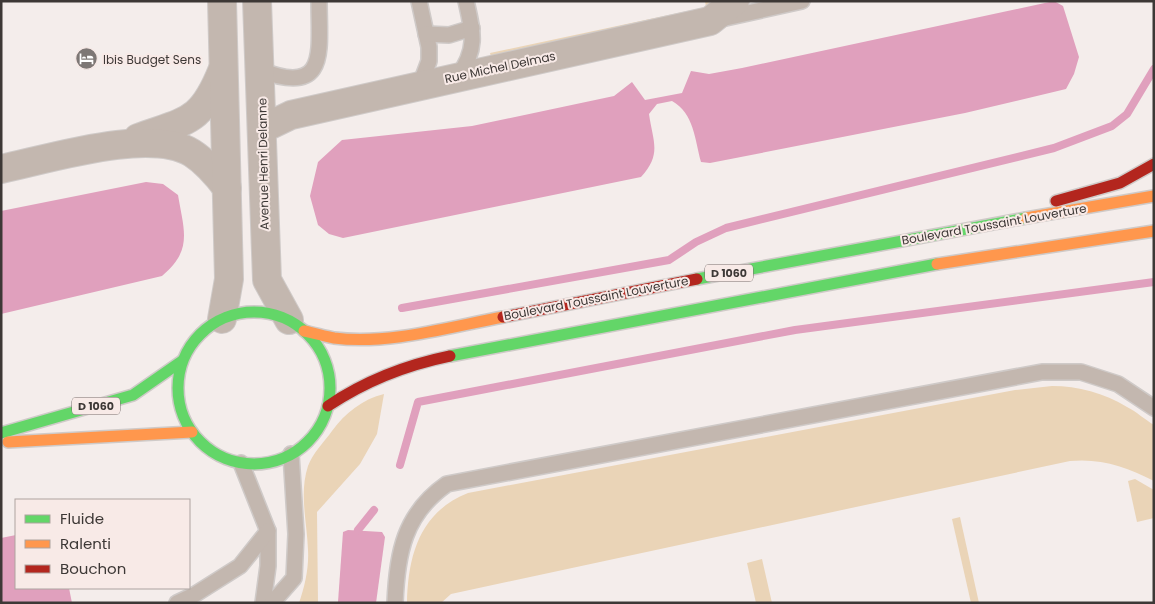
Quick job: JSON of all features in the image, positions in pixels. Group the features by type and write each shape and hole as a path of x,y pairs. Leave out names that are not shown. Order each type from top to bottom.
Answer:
{"main road":[{"path":"822,254 1090,193 1143,172 1154,164"},
{"name":"Boulevard Toussaint Louverture","path":"296,325 335,338 380,338 432,330 822,254 1154,196"},
{"name":"D 1060","path":"328,406 349,391 387,373 447,357 938,264 1154,231"},
{"path":"256,312 273,314 296,325 317,346 326,365 330,385 328,406 320,425 308,442 291,454 266,463 241,463 222,457 192,432 181,410 177,386 182,361 191,344 205,329 222,319 238,313 256,312"},
{"name":"D 1060","path":"1,433 133,395 182,361"},
{"path":"1,443 192,432"}],"street":[{"path":"222,1 230,278 222,319"},
{"name":"Avenue Henri Delanne","path":"257,1 267,280 296,325"},
{"name":"Rue Michel Delmas","path":"262,129 291,115 458,76 710,22 735,1"},
{"path":"1,170 122,144 187,120 201,110 212,94 224,65"},
{"path":"122,144 168,145 191,153 211,169 227,188"}],"lane":[{"path":"260,70 282,78 300,78 314,71 319,56 319,1"},
{"path":"419,1 429,61 420,85"},
{"path":"458,76 469,62 473,45 472,28 466,1"},
{"path":"710,22 802,1"},
{"path":"426,34 449,35 472,28"},
{"path":"394,603 402,539 429,496 447,484 1042,372 1081,372 1118,384 1154,408"},
{"path":"272,603 294,578 296,534 291,454"},
{"path":"241,463 268,531 268,566 263,603"},
{"path":"177,603 194,595 240,566 268,531"}],"shaded area":[{"path":"705,1 724,1 718,7 492,60 490,53 706,7"},
{"path":"1054,1 1063,6 1079,57 1074,74 1066,89 965,113 710,163 701,162 693,128 685,112 672,101 657,104 649,114 654,140 654,154 648,169 641,177 343,238 329,234 318,225 310,196 318,162 342,140 472,126 614,96 632,82 645,100 682,93 691,71 709,74 742,68"},
{"path":"146,182 163,184 178,195 184,239 182,248 172,267 162,276 1,314 1,211"},
{"path":"1052,386 1071,387 1100,394 1131,409 1154,425 1154,481 1103,462 1070,461 451,594 441,603 407,603 410,568 420,537 438,511 468,493 1015,390"},
{"path":"384,394 377,434 360,464 317,512 318,603 299,603 305,584 308,563 304,487 310,461 343,418 362,403"},
{"path":"1135,479 1154,490 1154,518 1137,522 1128,481"},
{"path":"960,517 979,603 971,603 952,519"},
{"path":"348,530 382,532 385,537 376,603 338,602 343,532"},
{"path":"15,535 15,589 69,589 72,603 1,603 1,538"},
{"path":"762,559 772,603 756,603 747,563"}],"waterway":[{"path":"402,308 669,260 696,242 726,228 1054,148 1112,126 1127,114 1154,69"},
{"path":"400,465 418,402 795,330 1154,282"},
{"path":"358,530 374,510"}],"traffic: fast":[{"path":"697,279 1026,218"},
{"path":"450,356 937,264"},
{"path":"254,312 283,318 308,334 324,359 330,388 324,417 308,442 283,458 254,464 225,458 200,442 184,417 178,388 184,359 200,334 225,318 254,312"},
{"path":"1,433 133,395 182,361"}],"traffic: slow":[{"path":"1026,218 1154,196"},
{"path":"937,264 1154,231"},
{"path":"304,331 334,338 376,339 419,334 503,317"},
{"path":"8,442 192,432"}],"traffic: jam":[{"path":"1056,201 1120,183 1154,164"},
{"path":"503,317 697,279"},
{"path":"328,406 356,389 386,375 450,356"}],"place":[{"name":"Ibis Budget Sens","path":"87,59"}]}
